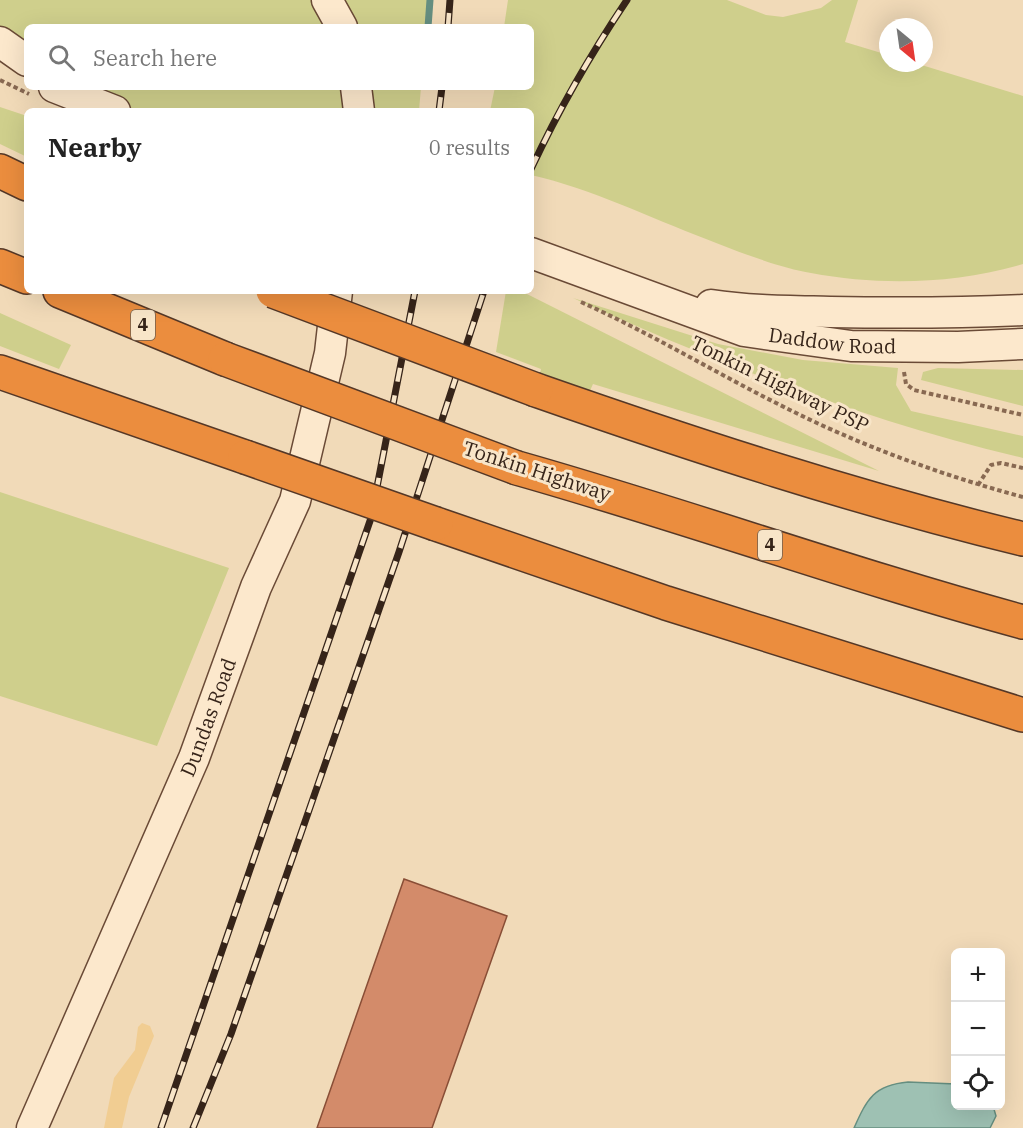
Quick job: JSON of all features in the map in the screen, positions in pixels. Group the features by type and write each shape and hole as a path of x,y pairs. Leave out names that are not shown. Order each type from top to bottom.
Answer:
{"highway":[{"path":"0,171 24,183"},
{"path":"0,266 24,276"},
{"name":"Tonkin Highway","path":"67,294 225,359 517,468 641,503 842,568 1023,622"},
{"path":"281,294 536,390 649,429 828,485 1023,539"},
{"path":"0,372 666,603 1023,715"},
{"path":"666,603 876,660 1023,696"}],"main road":[{"path":"327,0 340,24"},
{"path":"0,42 24,59"},
{"path":"0,61 24,73"},
{"path":"61,90 107,108"},
{"path":"356,90 359,108"},
{"name":"Daddow Road","path":"534,254 744,331 851,346 1023,344"},
{"name":"Dundas Road","path":"32,1128 194,758 256,587 295,501 330,352 337,294"},
{"name":"Daddow Road","path":"648,296 742,310 965,313 1023,310"}],"path":[{"name":"Tonkin Highway PSP","path":"573,298 786,408 894,455 978,485 1023,496"},
{"path":"908,366 903,374 906,384 914,390 1023,415"},
{"path":"978,485 991,465 1001,463 1023,468"}],"green space":[{"path":"0,0 430,0 428,24 24,24 24,59 0,42"},
{"path":"508,0 727,0 766,15 783,17 821,8 832,0 858,0 845,42 879,52 879,72 933,72 933,68 1023,96 1023,264 971,276 917,281 864,280 811,273 758,259 598,196 534,176 534,108 491,108 494,90 534,90 534,24 504,24"},
{"path":"63,90 421,90 419,108 108,108"},
{"path":"0,107 24,115 24,156 0,144"},
{"path":"506,294 527,294 879,471 593,384 588,395 538,383 541,369 496,352"},
{"path":"573,298 718,344 803,360 898,368 896,385 911,411 1023,436 1023,458 908,427 794,389 683,346"},
{"path":"0,313 71,345 59,369 0,346"},
{"path":"938,368 1023,370 1023,406 921,380 923,372"},
{"path":"0,492 229,568 157,746 0,696"}],"sand":[{"path":"142,1023 150,1026 154,1036 129,1097 122,1128 104,1128 114,1078 135,1050 138,1027"}],"shaded area":[{"path":"908,1082 951,1084 951,1110 994,1110 996,1116 990,1128 854,1128 873,1095 887,1086"}],"building":[{"path":"404,879 507,916 432,1128 317,1128"}],"waterway":[{"path":"428,24 430,0"}],"railway":[{"path":"448,24 450,0"},
{"path":"534,163 576,83 627,0"},
{"path":"439,108 442,90"},
{"path":"161,1128 371,518 414,294"},
{"path":"193,1128 231,1034 399,552 483,294"}]}
